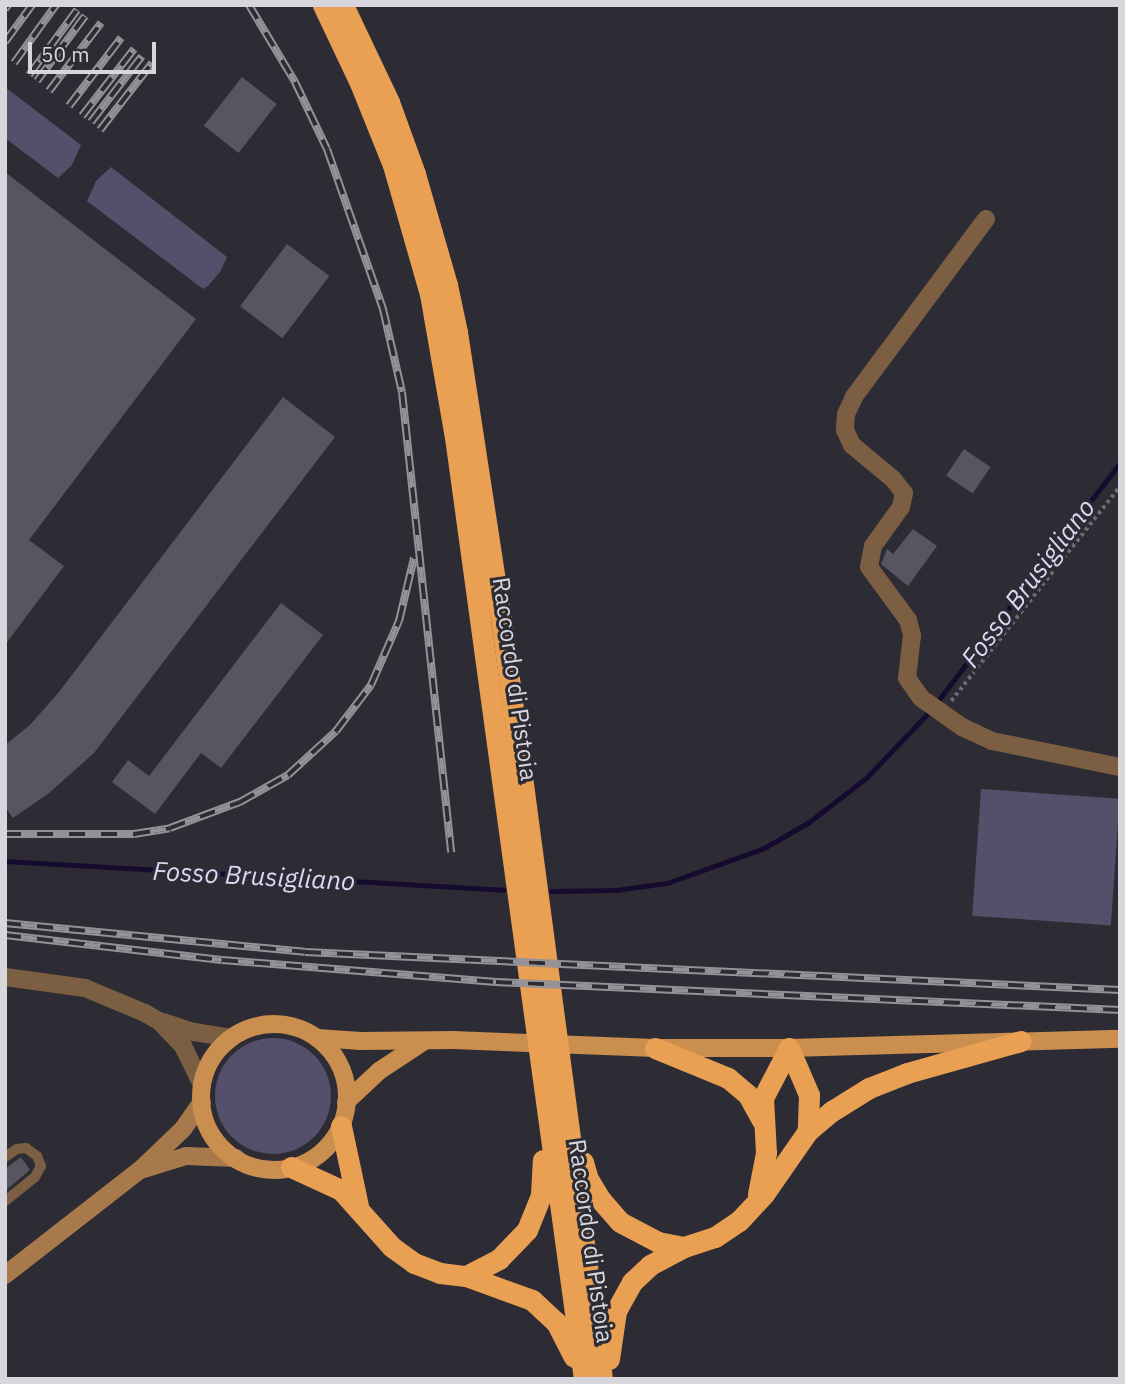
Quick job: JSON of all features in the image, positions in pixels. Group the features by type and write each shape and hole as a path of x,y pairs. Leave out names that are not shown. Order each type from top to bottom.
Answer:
{"highway":[{"name":"Raccordo di Pistoia","path":"323,5 360,83 393,165 430,294 455,437 583,1379"},
{"name":"Raccordo di Pistoia","path":"343,5 406,147 447,285 467,392 500,618 603,1379"},
{"path":"609,1379 612,1326 623,1296 650,1265 684,1247 723,1233 738,1221 767,1190 808,1131 844,1103 881,1083 933,1064 1021,1041"},
{"path":"655,1048 728,1078 748,1095 764,1122"},
{"path":"789,1048 809,1095 808,1131"},
{"path":"757,1199 766,1158 763,1098 789,1048"},
{"path":"466,1276 509,1250 533,1220 543,1183 544,1102"},
{"path":"567,1105 588,1179 610,1212 642,1236 684,1247"},
{"path":"341,1126 358,1206"},
{"path":"291,1167 335,1186 358,1206 392,1247 414,1263 440,1273 466,1276 522,1295 549,1314 569,1344 583,1379"}],"main road":[{"path":"5,1275 140,1170 183,1129 202,1094 212,1059 231,1038 251,1027 274,1024 296,1028 317,1038 329,1049 341,1069 346,1102 341,1126 321,1152 291,1167 263,1168 236,1158 186,1156 140,1170"},
{"path":"317,1038 655,1048 789,1048 1120,1039"},
{"path":"346,1102 379,1071 425,1041"},
{"path":"202,1094 209,1130 219,1144 236,1158"}],"street":[{"path":"986,219 854,397 845,423 852,444 893,479 904,493 901,507 870,553 869,567 904,612 911,626 906,671 910,685 942,713 992,741 1120,767"},
{"path":"5,977 68,984 98,992 159,1021 194,1032 231,1038"},
{"path":"159,1021 183,1046 202,1094"}],"lane":[{"path":"5,1157 17,1149 26,1148 37,1156 41,1166 35,1177 5,1200"}],"path":[{"path":"942,713 1120,486"}],"shaded area":[{"path":"5,87 81,145 72,165 58,178 5,138"},
{"path":"111,167 227,257 220,272 208,286 203,289 87,201 96,181"},
{"path":"981,789 1120,799 1111,925 972,916"},
{"path":"273,1038 295,1043 314,1055 326,1074 331,1096 326,1118 314,1137 295,1149 273,1154 251,1149 232,1137 220,1118 215,1096 220,1074 232,1055 251,1043"}],"building":[{"path":"242,77 277,104 239,153 204,126"},
{"path":"5,172 196,319 29,540 64,566 5,645"},
{"path":"287,244 329,276 282,338 240,306"},
{"path":"283,397 335,437 94,753 49,793 13,818 5,807 5,745 30,725 59,692"},
{"path":"964,449 991,467 973,493 946,476"},
{"path":"913,529 937,546 908,586 881,564 887,549 893,554"},
{"path":"281,603 323,635 221,768 201,753 155,814 112,782 128,760 149,776"},
{"path":"21,1157 30,1170 5,1191 5,1169"}],"waterway":[{"name":"Fosso Brusigliano","path":"937,702 1120,463"},
{"name":"Fosso Brusigliano","path":"551,891 616,890 667,883 764,848 809,822 866,778 929,712"},
{"name":"Fosso Brusigliano","path":"5,861 503,890"}],"railway":[{"path":"5,9 8,5"},
{"path":"5,42 32,5"},
{"path":"14,63 56,5"},
{"path":"249,5 295,82 327,149 383,309 402,392 451,852"},
{"path":"29,75 77,10"},
{"path":"37,81 85,16"},
{"path":"49,91 101,23"},
{"path":"69,106 121,38"},
{"path":"82,116 134,49"},
{"path":"91,122 142,56"},
{"path":"100,130 152,63"},
{"path":"5,834 134,834 170,828 240,802 288,775 336,731 371,685 399,621 414,558"},
{"path":"5,923 305,952 1120,990"},
{"path":"5,935 222,960 496,982 1120,1010"}]}
